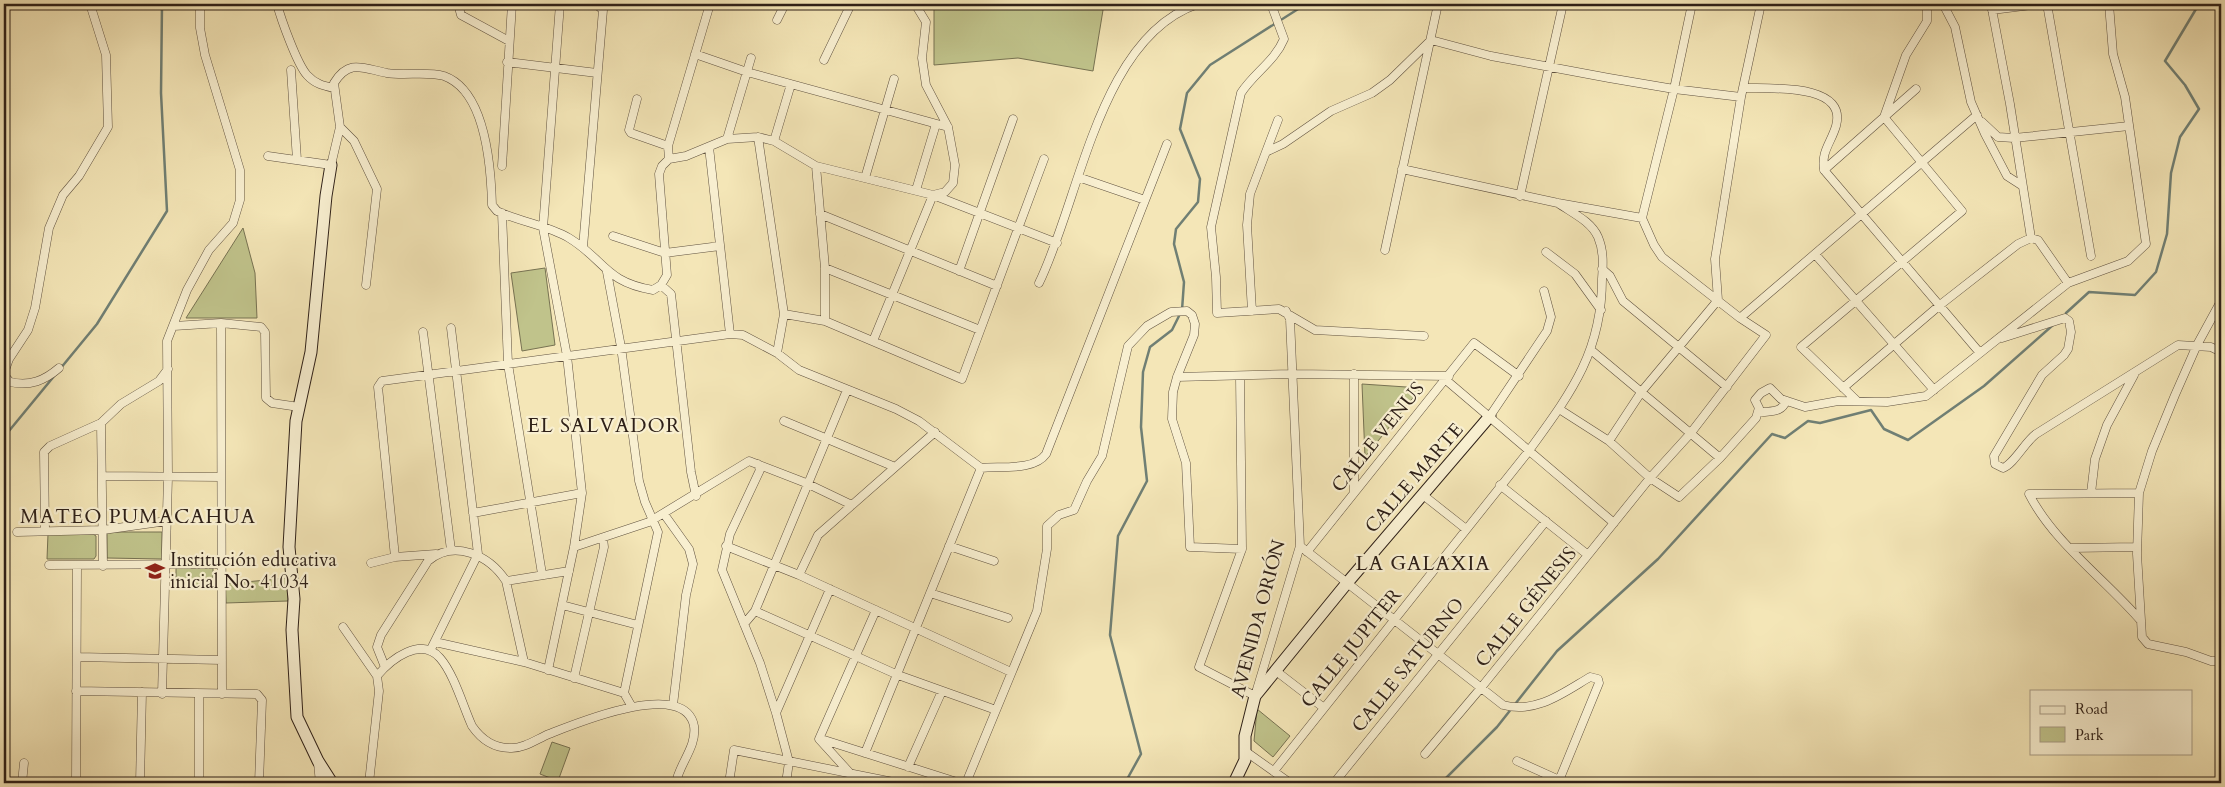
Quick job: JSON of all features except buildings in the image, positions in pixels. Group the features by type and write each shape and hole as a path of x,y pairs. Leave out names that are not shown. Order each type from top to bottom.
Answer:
{"street":[{"path":"59,368 45,380 34,382 10,382 4,374 9,359 28,330 35,308 49,228 63,195 79,176 108,127 106,55 90,4"},
{"path":"162,694 168,477 167,341 187,290 209,250 233,223 240,200 240,170 205,55 200,28 200,4"},
{"path":"277,4 280,17 306,74 318,84 334,88"},
{"path":"458,4 461,15 509,41"},
{"path":"502,166 512,4"},
{"path":"548,670 574,547 582,494 567,356 543,228 560,4"},
{"path":"583,247 603,10 596,4"},
{"path":"669,159 668,146 710,4"},
{"path":"777,20 785,4"},
{"path":"824,60 851,4"},
{"path":"915,4 926,22 922,58 926,85 948,127 955,165 953,182 945,192 933,195"},
{"path":"1039,283 1057,243 1078,177 1106,103 1124,65 1170,18 1198,4"},
{"path":"1271,4 1284,39 1279,51 1249,81 1242,93 1211,227 1216,277 1217,313 1279,309 1286,311 1315,330 1424,336"},
{"path":"1384,250 1438,4"},
{"path":"1520,196 1563,4"},
{"path":"1692,4 1674,89 1642,218 1654,245 1662,257 1740,318 1922,162 1978,117"},
{"path":"1609,441 1642,391 1718,300 1715,259 1741,96 1761,4"},
{"path":"1884,117 1906,55 1927,21 1927,4"},
{"path":"1943,4 1954,27 1962,66 1978,117 1996,158 2007,176 2021,185"},
{"path":"2030,238 1991,7 2040,4"},
{"path":"2047,4 2090,256"},
{"path":"1559,409 1609,441 1650,478 1679,497 1720,458 1756,418 1759,408 1755,400 1761,392 1770,388 1786,401 1805,407 1856,400 1887,402 1926,396 2068,283 2128,261 2146,244 2125,98 2113,54 2108,4"},
{"path":"1431,40 1491,56 1674,89 1741,96"},
{"path":"1266,152 1284,144 1331,111 1372,93 1390,80 1431,40"},
{"path":"695,54 747,72 948,127"},
{"path":"727,139 751,58"},
{"path":"507,62 597,73"},
{"path":"332,783 318,760 297,717 292,630 294,599 289,547 291,484 296,422 311,352 326,196 340,127 334,83 341,72 351,66 390,73 442,76 456,82 465,92 481,125 491,168 492,205 502,213 555,231 583,247 607,272 636,287 653,290 661,285 667,275 660,174 662,166 669,159 709,147 727,139 758,137 774,141 816,166 933,195 1018,230 1057,243"},
{"path":"291,70 297,160"},
{"path":"865,178 894,79"},
{"path":"774,141 790,84"},
{"path":"1743,88 1807,90 1822,96 1832,106 1837,125 1822,158 1824,170 1863,213 1980,353"},
{"path":"1824,170 1916,89"},
{"path":"637,99 629,130 635,136 668,146"},
{"path":"1856,400 1801,347 1962,211 1884,117"},
{"path":"1978,117 1998,137 2014,138 2129,126"},
{"path":"959,270 1013,119"},
{"path":"1252,311 1247,214 1250,194 1278,120"},
{"path":"916,190 936,124"},
{"path":"340,127 354,141 377,189 366,285"},
{"path":"758,137 784,314 777,353"},
{"path":"395,557 378,387 382,381 456,372 621,347 730,334 743,335 777,353 799,370 896,409 935,432 981,468 1031,465 1041,461 1046,454 1167,144"},
{"path":"709,147 730,334"},
{"path":"268,156 331,165"},
{"path":"784,314 826,321 962,378 1044,159"},
{"path":"816,166 825,268 826,321"},
{"path":"1402,170 1520,196 1642,218"},
{"path":"1078,177 1145,200"},
{"path":"872,341 933,195"},
{"name":"CALLE JUPITER","path":"1274,771 1528,452 1559,409 1591,350 1601,310 1603,251 1598,236 1587,222 1558,203"},
{"path":"502,213 508,364 542,574"},
{"path":"820,214 997,286"},
{"path":"613,236 665,253 720,246"},
{"path":"1843,388 1940,305 2018,244 2030,238 2038,240 2068,283"},
{"path":"1546,252 1575,274 1601,310"},
{"path":"1815,254 1934,390"},
{"path":"825,268 980,330"},
{"path":"1602,269 1610,276 1623,301 1727,387"},
{"path":"607,272 621,347 639,481 645,502 658,532 624,693 632,707"},
{"path":"661,285 671,294 690,472 696,496"},
{"name":"CALLE MARTE","path":"1255,696 1347,583 1490,416 1519,376 1547,331 1551,317 1549,302 1544,292"},
{"path":"2221,301 2197,345 2152,451 2139,493 2137,547 2142,638 2148,644 2186,652 2211,661 2221,660"},
{"path":"966,783 1037,611 1047,549 1048,526 1059,515 1074,510 1087,481 1102,456 1128,346 1147,326 1171,312 1182,310 1192,315 1195,324 1191,343 1173,392 1172,419 1186,463 1190,547 1242,549"},
{"name":"AVENIDA ORIÓN","path":"1234,783 1245,760 1245,736 1255,696 1300,546 1290,319 1286,311"},
{"name":"CALLE GÉNESIS","path":"1425,754 1480,689 1650,478 1690,434 1766,336 1740,318"},
{"path":"1998,339 2065,318 2069,321 2071,332 2064,355 2042,375 1994,456 1995,464 2003,468 2008,466 2027,441 2036,434 2178,345 2211,347 2221,352"},
{"path":"174,326 221,323 261,328 265,332 266,398 272,403 299,407"},
{"path":"221,323 222,694"},
{"path":"430,651 478,554 451,328"},
{"path":"423,332 451,550"},
{"name":"CALLE VENUS","path":"1307,552 1474,343 1519,376"},
{"path":"1591,350 1720,458"},
{"path":"45,530 44,452 50,446 101,423 121,404 154,385 168,369"},
{"path":"2091,493 2096,459 2107,425 2135,373"},
{"path":"1354,374 1354,493"},
{"path":"1177,377 1354,374 1447,378 1528,452 1614,523"},
{"path":"1240,376 1242,549 1199,667 1255,696"},
{"path":"744,624 755,611 806,483 847,390"},
{"path":"1763,412 1778,411 1784,406 1786,401"},
{"path":"784,421 895,467"},
{"path":"101,423 103,566"},
{"path":"799,575 818,535 935,432"},
{"path":"574,547 654,519 696,496 749,461 806,483 852,505"},
{"path":"758,464 760,470 730,534 722,570 744,624 776,713 789,762 786,783"},
{"path":"865,753 981,468"},
{"path":"102,476 221,477"},
{"path":"1500,485 1588,555"},
{"path":"2139,493 2029,494 2037,508 2083,562 2119,595 2141,621"},
{"path":"473,513 582,494"},
{"path":"1423,495 1466,529"},
{"path":"664,514 689,549 693,564 686,595 673,705"},
{"path":"17,532 103,530 167,521"},
{"name":"CALLE SATURNO","path":"1334,783 1546,521"},
{"path":"574,678 604,547 603,538"},
{"path":"726,546 799,575 1011,672"},
{"path":"949,546 994,561"},
{"path":"1300,546 1480,689 1503,705 1515,708 1544,704 1590,677 1598,678 1599,683 1561,782 1517,761"},
{"path":"2071,548 2137,547"},
{"path":"371,563 395,557 437,554 451,550 478,554 501,573 506,581 524,662"},
{"path":"385,667 378,654 377,647 381,635 428,561 437,554"},
{"path":"49,565 166,566 221,564"},
{"path":"76,783 77,566"},
{"path":"506,581 569,571"},
{"path":"776,713 830,589"},
{"path":"930,593 1008,618"},
{"path":"562,605 638,624"},
{"path":"819,739 876,610"},
{"path":"755,611 898,675 996,710"},
{"path":"343,627 378,676 380,691 369,783"},
{"path":"435,642 524,662 624,693"},
{"path":"378,676 385,667 411,650 430,651 439,657 446,667 472,726 478,735 487,742 502,748 517,748 551,734 632,707 664,703 681,706 689,713 694,727 692,744 678,771 676,783"},
{"path":"77,658 222,660"},
{"path":"1276,670 1324,708"},
{"path":"76,691 162,694 258,694 262,700 260,783"},
{"path":"908,767 942,691"},
{"path":"140,783 142,692"},
{"path":"199,694 199,783"},
{"path":"819,739 960,783"},
{"path":"819,739 848,772"},
{"path":"729,783 734,750 898,783"},
{"path":"1245,751 1290,783"},
{"path":"318,760 320,783"},
{"path":"22,783 24,763"},
{"path":"846,783 848,772"}],"green space":[{"path":"934,4 1104,4 1093,71 1018,58 934,65"},
{"path":"243,228 255,273 257,318 186,318"},
{"path":"545,268 555,345 522,351 511,273"},
{"path":"1362,384 1421,388 1365,457"},
{"path":"107,532 162,532 162,559 107,558"},
{"path":"48,534 93,534 96,536 96,556 94,559 47,559"},
{"path":"176,565 213,565 213,587 176,588"},
{"path":"287,578 288,601 226,603 225,584"},
{"path":"1257,709 1290,736 1273,757 1254,741"},
{"path":"552,742 570,748 558,781 540,774"}],"waterway":[{"path":"60,369 97,324 167,211 161,93 162,4"},
{"path":"1125,783 1141,754 1110,635 1118,536 1147,481 1141,427 1143,372 1150,347 1172,330 1182,310 1184,282 1174,244 1176,229 1198,202 1200,179 1180,129 1187,93 1210,65 1306,4"},
{"path":"2066,313 2089,292 2135,295 2156,272 2167,234 2171,173 2180,137 2199,109 2185,85 2165,61 2199,4"},
{"path":"1441,783 1497,727 1557,651 1658,559 1772,434 1785,438 1808,421 1820,423 1871,410 1884,429 1908,440 1984,386 2053,325"},
{"path":"4,437 55,375"}],"place":[{"name":"Institución educativa inicial No. 41034","path":"155,571"}],"district":[{"name":"EL SALVADOR","path":"604,425"},
{"name":"MATEO PUMACAHUA","path":"138,516"},
{"name":"LA GALAXIA","path":"1423,563"}]}
